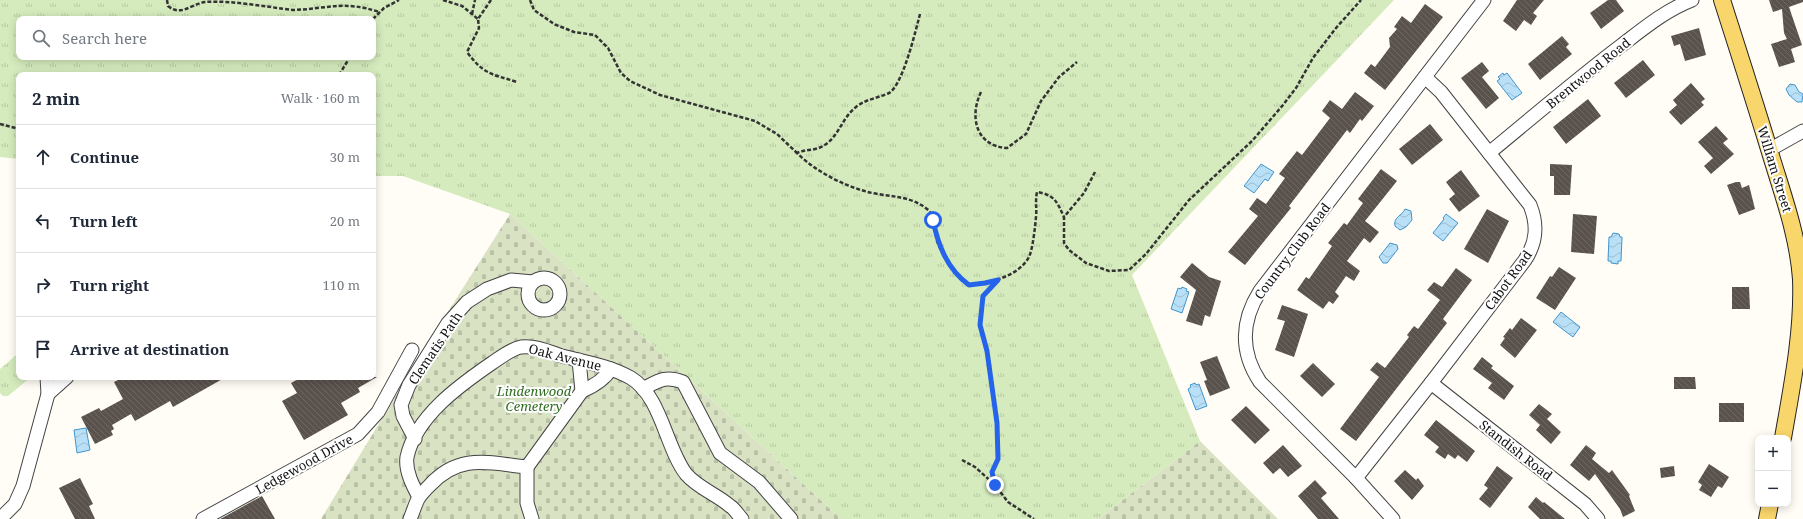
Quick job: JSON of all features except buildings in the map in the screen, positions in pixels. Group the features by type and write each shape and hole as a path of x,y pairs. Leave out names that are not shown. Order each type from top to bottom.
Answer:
{"main road":[{"name":"William Street","path":"1722,0 1790,216 1797,246 1802,311 1784,435"},
{"path":"1767,519 1769,507"}],"street":[{"name":"Country Club Road","path":"1392,519 1356,478 1260,382 1254,373 1246,353 1244,342 1246,320 1249,310 1260,291 1484,0"},
{"name":"Brentwood Road","path":"1489,153 1626,42 1666,12 1692,0"},
{"name":"Cabot Road","path":"1356,478 1525,260 1533,245 1535,221 1530,205 1442,94 1425,77"},
{"path":"1769,150 1803,131"},
{"name":"Clematis Path","path":"415,438 403,416 401,405 409,385 448,323 467,302 488,289 511,280 533,282"},
{"name":"Oak Avenue","path":"419,497 412,483 407,459 415,438 429,416 452,392 508,352 521,347 535,348 611,369 632,379 643,389 657,411 679,462 687,474 698,485 731,506 740,518"},
{"name":"Ledgewood Drive","path":"203,519 358,434 378,412 412,350"},
{"path":"579,360 582,391"},
{"path":"532,519 527,503 528,467 582,391 594,386 606,377 611,369"},
{"path":"643,389 664,378 673,378 683,382 720,453 759,482 791,519"},
{"path":"0,519 15,504 24,486 48,394 47,380"},
{"path":"48,394 64,380"},
{"name":"Standish Road","path":"1431,383 1585,504 1598,519"},
{"path":"410,519 419,497 447,469 462,464 481,462 528,467"}],"path":[{"path":"167,0 168,6 175,11 180,12 199,3 215,2 293,10 332,3 354,2 363,4 379,12"},
{"path":"376,16 389,4 399,0"},
{"path":"443,0 462,6 478,19"},
{"path":"472,14 475,0"},
{"path":"491,0 478,19 479,28 468,52 474,61 487,73 517,82"},
{"path":"530,0 534,10 554,24 574,32 595,35 608,48 620,73 630,81 660,95 755,121 777,134 804,161 835,179 850,186 871,192 913,200 929,210 941,251 959,278 969,285 998,280"},
{"path":"995,485 992,472 998,459 997,423 987,351 980,325 983,296 998,280 1023,265 1029,256 1036,215 1035,202 1037,192 1048,194 1057,202 1064,217 1064,243 1078,258 1098,268 1109,271 1129,270 1146,254 1188,200 1252,142 1296,88 1313,58 1336,28 1361,0"},
{"path":"797,153 823,146 837,133 845,117 856,108 865,101 890,92 894,87 909,55 920,14"},
{"path":"341,72 348,60"},
{"path":"981,92 977,100 974,115 978,128 983,138 996,148 1007,148 1026,134 1041,101 1059,77 1077,62"},
{"path":"0,124 16,128"},
{"path":"1064,217 1084,193 1095,172"},
{"path":"962,460 974,467 995,485 1008,502 1034,519"}],"green space":[{"path":"0,0 1394,0 1132,275 1200,441 1098,519 841,519 510,214 403,176 376,176 376,72 16,72 16,159 0,157"},
{"name":"Lindenwood Cemetery","path":"510,214 841,519 321,519 423,351"},
{"path":"16,356 16,380 27,380 8,396 3,396 0,393 0,369"},
{"path":"1200,441 1278,519 1098,519"}],"water":[{"path":"1503,73 1504,75 1507,73 1522,93 1512,100 1497,81 1500,79 1498,77"},
{"path":"1790,84 1795,85 1799,92 1803,94 1802,102 1797,102 1789,95 1786,89"},
{"path":"1261,164 1274,172 1268,181 1265,179 1254,193 1244,186"},
{"path":"1405,209 1411,211 1412,220 1406,227 1400,230 1395,226 1395,221"},
{"path":"1446,214 1458,223 1443,241 1433,233"},
{"path":"1613,233 1619,234 1620,237 1622,237 1621,261 1618,261 1618,264 1608,261 1609,237 1611,237"},
{"path":"1390,243 1397,245 1398,249 1387,263 1383,263 1379,257"},
{"path":"1182,287 1187,289 1186,291 1189,292 1182,313 1171,309 1178,288 1181,289"},
{"path":"1561,312 1580,327 1573,337 1553,322"},
{"path":"1195,383 1196,385 1199,384 1207,406 1196,410 1188,389 1191,387 1190,385"},
{"path":"86,428 90,450 77,453 74,430"}],"route":[{"path":"933,220 941,251 959,278 969,285 998,280 983,296 980,325 987,351 997,423 996,440 998,459 992,472 995,485"}]}
